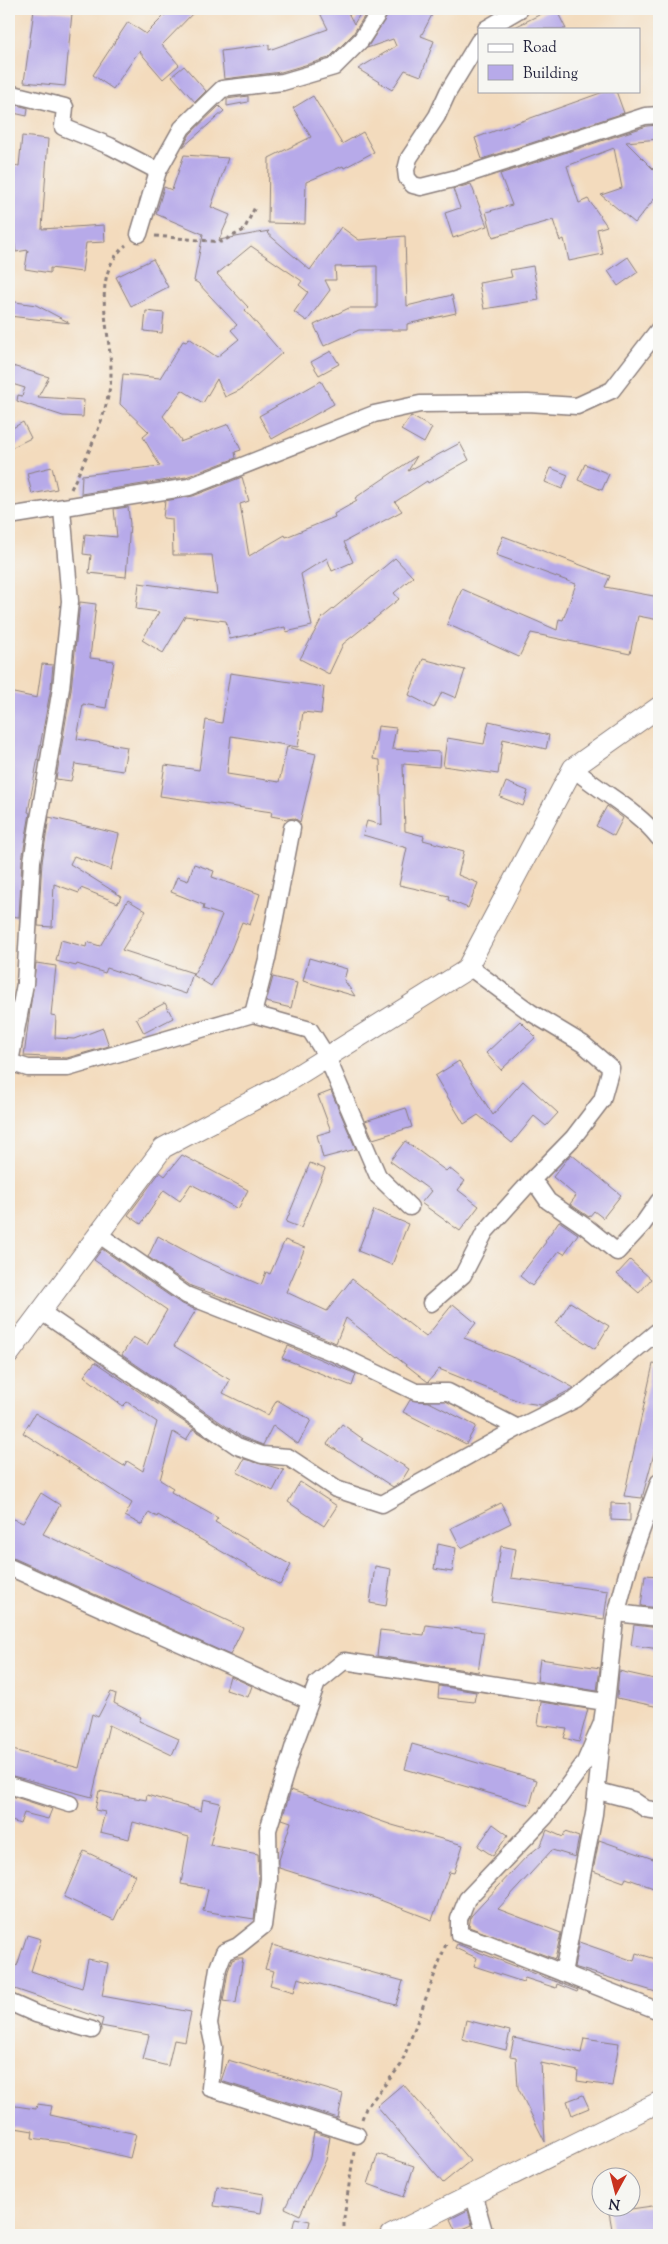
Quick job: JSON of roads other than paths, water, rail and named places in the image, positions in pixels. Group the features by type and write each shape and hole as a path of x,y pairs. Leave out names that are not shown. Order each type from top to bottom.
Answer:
{"street":[{"path":"138,234 158,171 182,128 222,89 283,82 334,67 361,40 381,9"},
{"path":"487,28 493,9"},
{"path":"487,28 520,9"},
{"path":"478,43 409,158 406,170 407,178 413,186 420,187 453,179 645,116 659,115"},
{"path":"9,93 65,108 63,127 110,146 158,171"},
{"path":"9,516 190,487 374,414 420,404 528,403 577,406 612,390 659,329"},
{"path":"62,509 70,601 61,688 32,860 25,984 9,1064 28,1068 68,1068 253,1014 310,1030 327,1057 378,1176 410,1207"},
{"path":"9,1354 163,1148 282,1085 466,970 572,768 659,706"},
{"path":"572,768 594,787 628,807 659,838"},
{"path":"253,1014 268,959 292,828"},
{"path":"431,1303 463,1275 485,1232 573,1138 602,1100 612,1068 583,1044 530,1012 468,966"},
{"path":"531,1181 539,1188 548,1201 586,1227 617,1252 643,1224 659,1201"},
{"path":"98,1234 186,1295 339,1355 416,1392 448,1392 518,1428"},
{"path":"40,1311 237,1446 262,1455 288,1457 336,1489 382,1504 518,1428 576,1399 659,1330"},
{"path":"563,1973 598,1791 617,1613 631,1559 659,1482"},
{"path":"9,1567 310,1702"},
{"path":"617,1613 659,1618"},
{"path":"357,2135 210,2088 214,2048 209,2024 218,1968 224,1952 238,1946 263,1926 269,1879 268,1830 317,1683 344,1661 606,1702 602,1723 585,1762 545,1817 467,1899 460,1919 459,1934 659,2011"},
{"path":"9,1785 70,1804"},
{"path":"598,1791 633,1800 646,1809 659,1811"},
{"path":"9,2002 36,2014 92,2030"},
{"path":"391,2235 659,2102"},
{"path":"473,2193 485,2235"}]}
